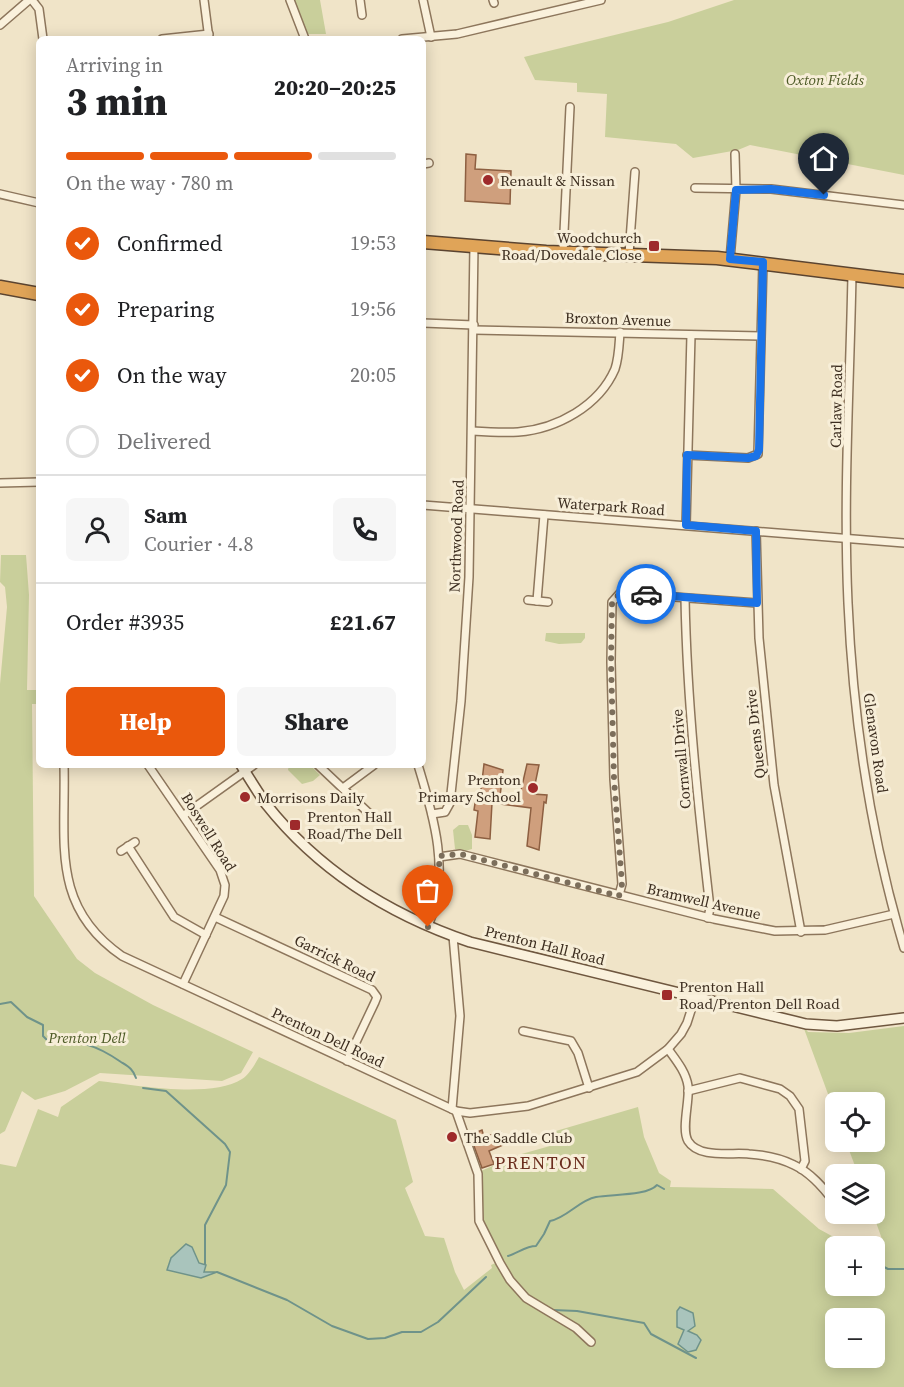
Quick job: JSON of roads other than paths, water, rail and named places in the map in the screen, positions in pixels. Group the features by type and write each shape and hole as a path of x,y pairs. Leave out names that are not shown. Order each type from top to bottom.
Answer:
{"highway":[{"path":"426,242 563,253 730,259 904,281"},
{"path":"0,287 36,293"}],"street":[{"path":"0,25 30,0 39,9 43,36"},
{"path":"204,0 209,36"},
{"path":"290,0 304,36"},
{"path":"360,0 362,15"},
{"path":"423,0 431,37"},
{"path":"563,0 565,10"},
{"path":"426,37 488,28 601,0"},
{"path":"563,253 570,107"},
{"path":"730,259 736,190 735,154"},
{"path":"629,254 635,172"},
{"path":"695,188 771,189 904,205"},
{"path":"0,194 36,202"},
{"name":"Northwood Road","path":"432,814 445,812 450,803 464,657 471,509 474,245"},
{"path":"687,455 748,458 759,454 763,262"},
{"name":"Carlaw Road","path":"846,538 852,274"},
{"name":"Broxton Avenue","path":"426,323 474,327 761,336"},
{"path":"472,431 535,430 549,426 588,405 607,383 615,369 620,332"},
{"path":"686,525 691,335"},
{"path":"0,483 36,482"},
{"name":"Waterpark Road","path":"426,505 904,543"},
{"path":"537,601 544,514"},
{"name":"Queens Drive","path":"756,531 757,603 774,785 801,932"},
{"name":"Glenavon Road","path":"846,538 854,680 866,776 894,914 902,931 904,948"},
{"path":"619,896 622,884 614,779 612,602 620,593 757,603"},
{"name":"Cornwall Drive","path":"685,598 686,666 695,784 710,908 708,918"},
{"path":"528,600 548,602"},
{"name":"Prenton Dell Road","path":"64,768 66,866 74,903 94,934 107,946 122,956 454,1110 470,1113 528,1106 637,1072 669,1049 687,1023 695,998"},
{"name":"Boswell Road","path":"150,768 224,877 226,890 183,984"},
{"path":"184,815 243,768"},
{"name":"Prenton Hall Road","path":"243,768 257,792 287,828 331,869 391,909 428,927 453,936 806,1024 837,1026 904,1018"},
{"path":"321,768 374,818"},
{"path":"343,788 370,768"},
{"path":"419,768 432,814 439,856 440,889 428,927"},
{"path":"128,847 174,917 206,935"},
{"name":"Bramwell Avenue","path":"439,856 460,854 708,918 775,931 825,930 894,914"},
{"name":"Garrick Road","path":"215,917 372,990 376,997 375,1002 347,1061"},
{"path":"453,936 460,1016 454,1110 478,1174 479,1221 510,1280 526,1298 576,1328 591,1342"},
{"path":"523,1031 571,1041 578,1053 589,1088"},
{"path":"669,1049 685,1075 688,1091 686,1133 688,1141 694,1147 713,1153 765,1156 801,1169 825,1190"},
{"path":"688,1091 740,1078 780,1089 790,1096 799,1109 805,1161 801,1169"}],"water":[{"path":"186,1244 192,1247 199,1263 206,1265 204,1272 217,1272 201,1278 167,1270 171,1258"},
{"path":"680,1307 693,1313 695,1326 688,1331 697,1335 701,1340 696,1350 688,1352 678,1344 684,1330 677,1327 677,1311"}],"waterway":[{"path":"0,1004 11,1002 27,1017 43,1025 43,1036 49,1042 70,1042 95,1047 128,1067 134,1072 136,1078"},
{"path":"143,1088 166,1091 225,1144 230,1152 226,1185 205,1225 205,1264"},
{"path":"508,1256 536,1246 550,1221 590,1199 638,1193 657,1185 664,1189"},
{"path":"885,1268 904,1269"},
{"path":"217,1272 287,1300 332,1326 368,1339 385,1338 402,1332 421,1332 438,1322 486,1277"},
{"path":"553,1310 577,1311 644,1323 651,1334 696,1358"}],"place":[{"name":"Renault & Nissan","path":"488,180"},
{"name":"Woodchurch Road/Dovedale Close","path":"654,246"},
{"name":"Prenton Primary School","path":"533,788"},
{"name":"Morrisons Daily","path":"245,797"},
{"name":"Prenton Hall Road/The Dell","path":"295,825"},
{"name":"Prenton Hall Road/Prenton Dell Road","path":"667,995"},
{"name":"The Saddle Club","path":"452,1137"}],"district":[{"name":"PRENTON","path":"541,1162"}],"park label":[{"name":"Oxton Fields","path":"825,79"},
{"name":"Prenton Dell","path":"87,1037"}]}
